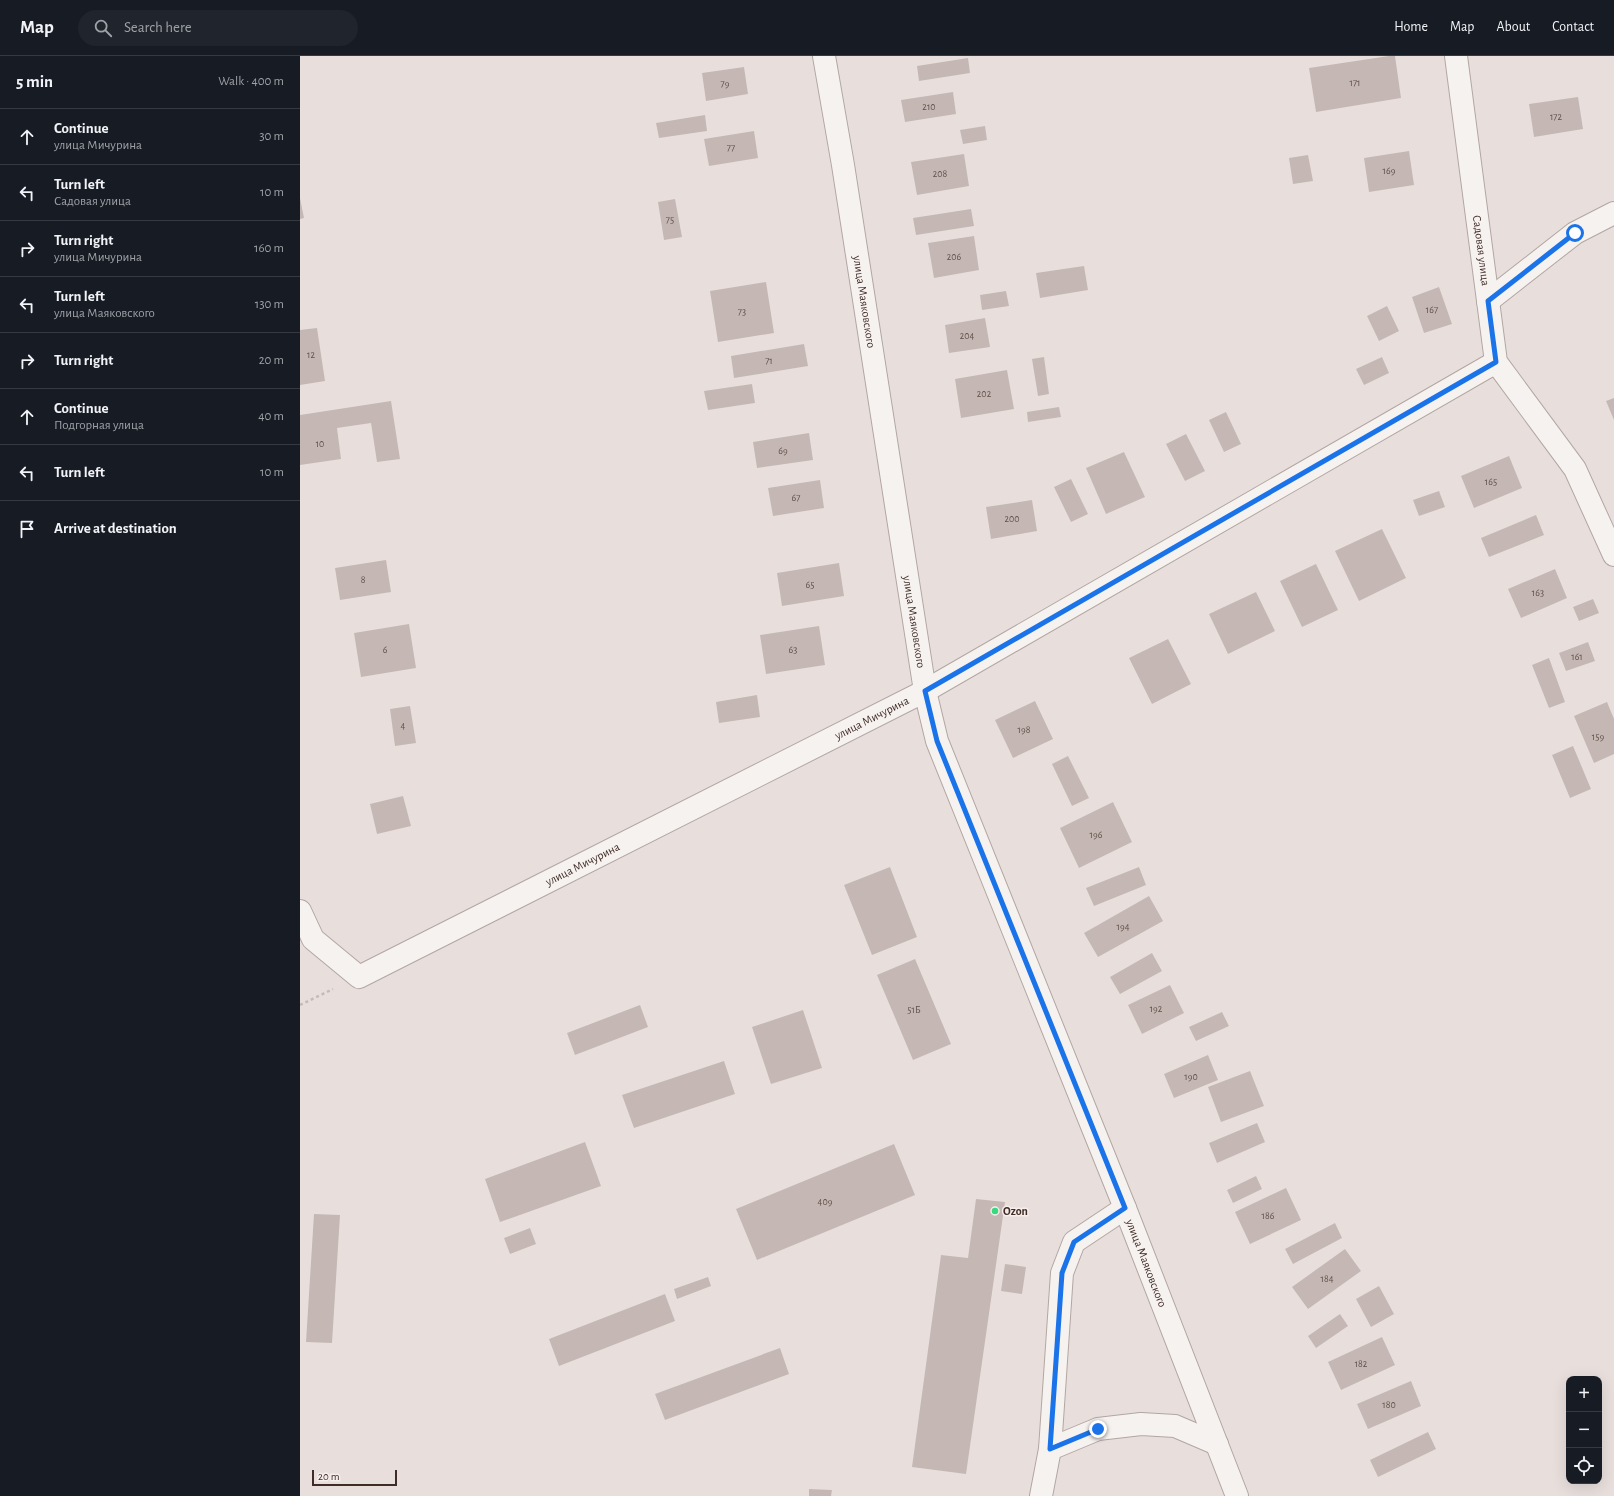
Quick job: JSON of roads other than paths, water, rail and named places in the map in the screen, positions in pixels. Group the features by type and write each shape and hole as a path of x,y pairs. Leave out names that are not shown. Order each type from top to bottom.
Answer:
{"street":[{"name":"улица Маяковского","path":"824,56 843,165 925,691 937,741 1125,1208 1237,1496"},
{"name":"Садовая улица","path":"1456,56 1496,362 1575,469 1614,555"},
{"path":"1488,301 1575,233 1614,213"},
{"name":"улица Мичурина","path":"300,910 313,939 359,977 925,691 1496,362"},
{"path":"1041,1496 1050,1449 1062,1273 1074,1242 1125,1208"},
{"path":"1050,1449 1098,1429 1141,1424 1176,1426 1217,1444"}],"place":[{"name":"Ozon","path":"995,1211"}]}
